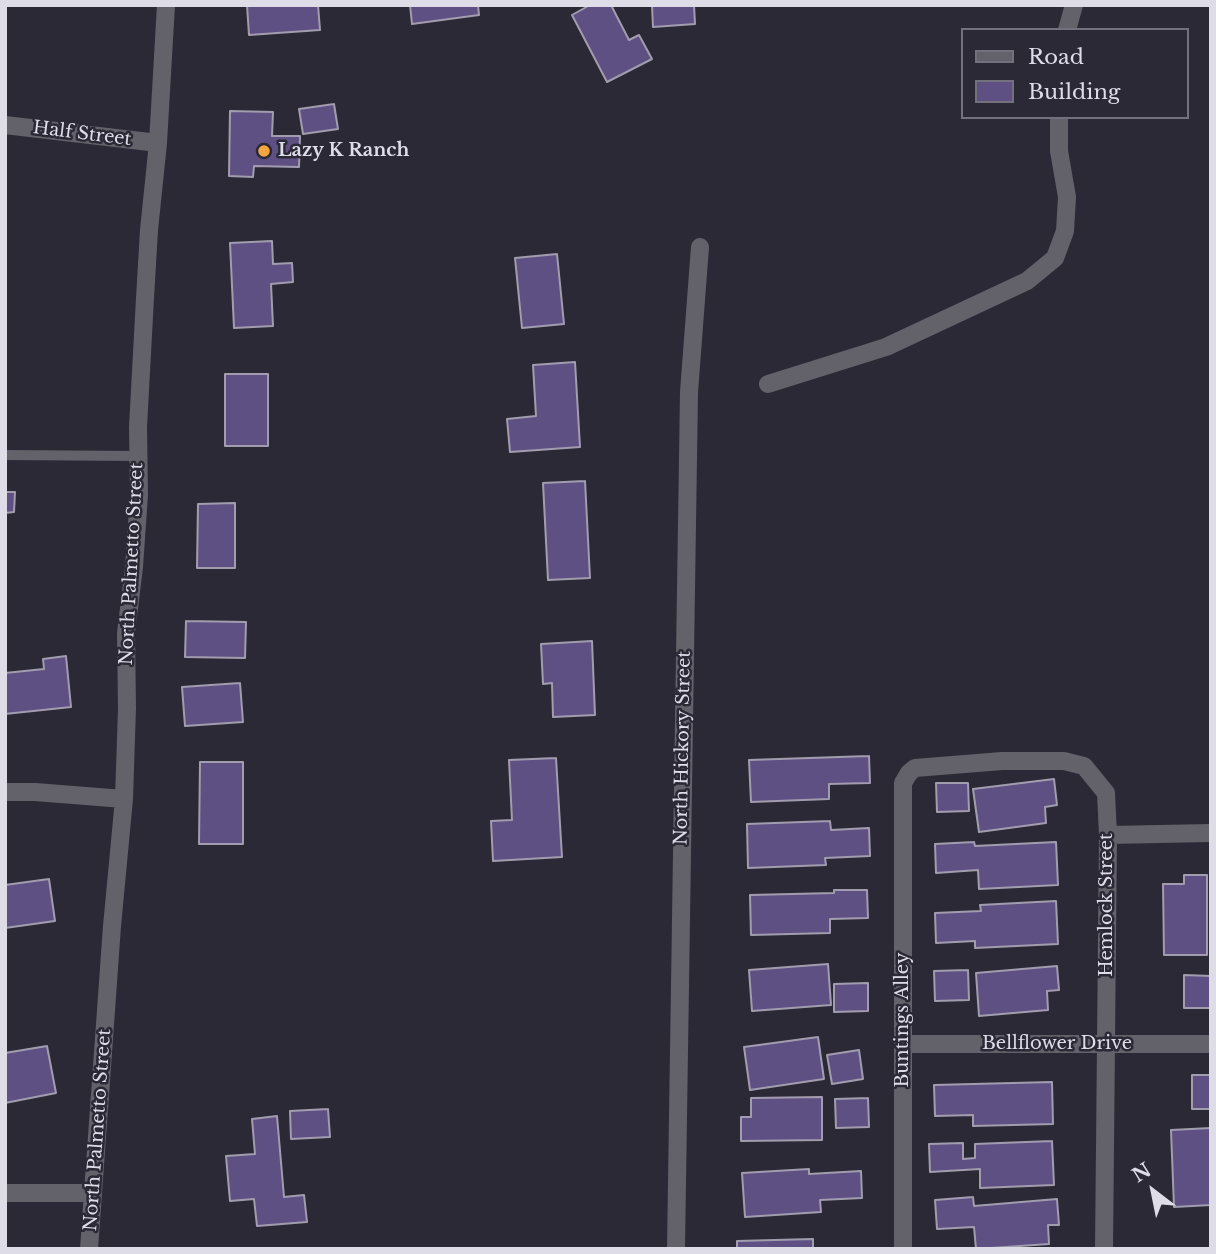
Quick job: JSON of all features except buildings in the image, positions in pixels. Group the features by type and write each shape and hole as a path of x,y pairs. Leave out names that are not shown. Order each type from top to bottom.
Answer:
{"street":[{"name":"North Palmetto Street","path":"89,1249 112,926 124,799 126,633 139,495 138,427 148,244 158,143 166,5"},
{"path":"1068,28 1074,5"},
{"path":"768,384 886,347 1027,281 1055,258 1065,231 1067,197 1059,150 1059,119"},
{"name":"Half Street","path":"5,125 158,143"},
{"name":"North Hickory Street","path":"676,1249 689,392 700,247"},
{"name":"Hemlock Street","path":"903,791 903,783 915,768 1002,761 1064,761 1084,766 1106,793 1108,835 1104,1249"},
{"name":"Buntings Alley","path":"903,791 903,1249"},
{"path":"5,792 124,799"},
{"path":"1108,835 1211,833"},
{"name":"Bellflower Drive","path":"903,1044 1211,1044"},
{"path":"5,1193 92,1193"}],"lane":[{"path":"5,455 138,456"}],"place":[{"name":"Lazy K Ranch","path":"264,151"}]}
